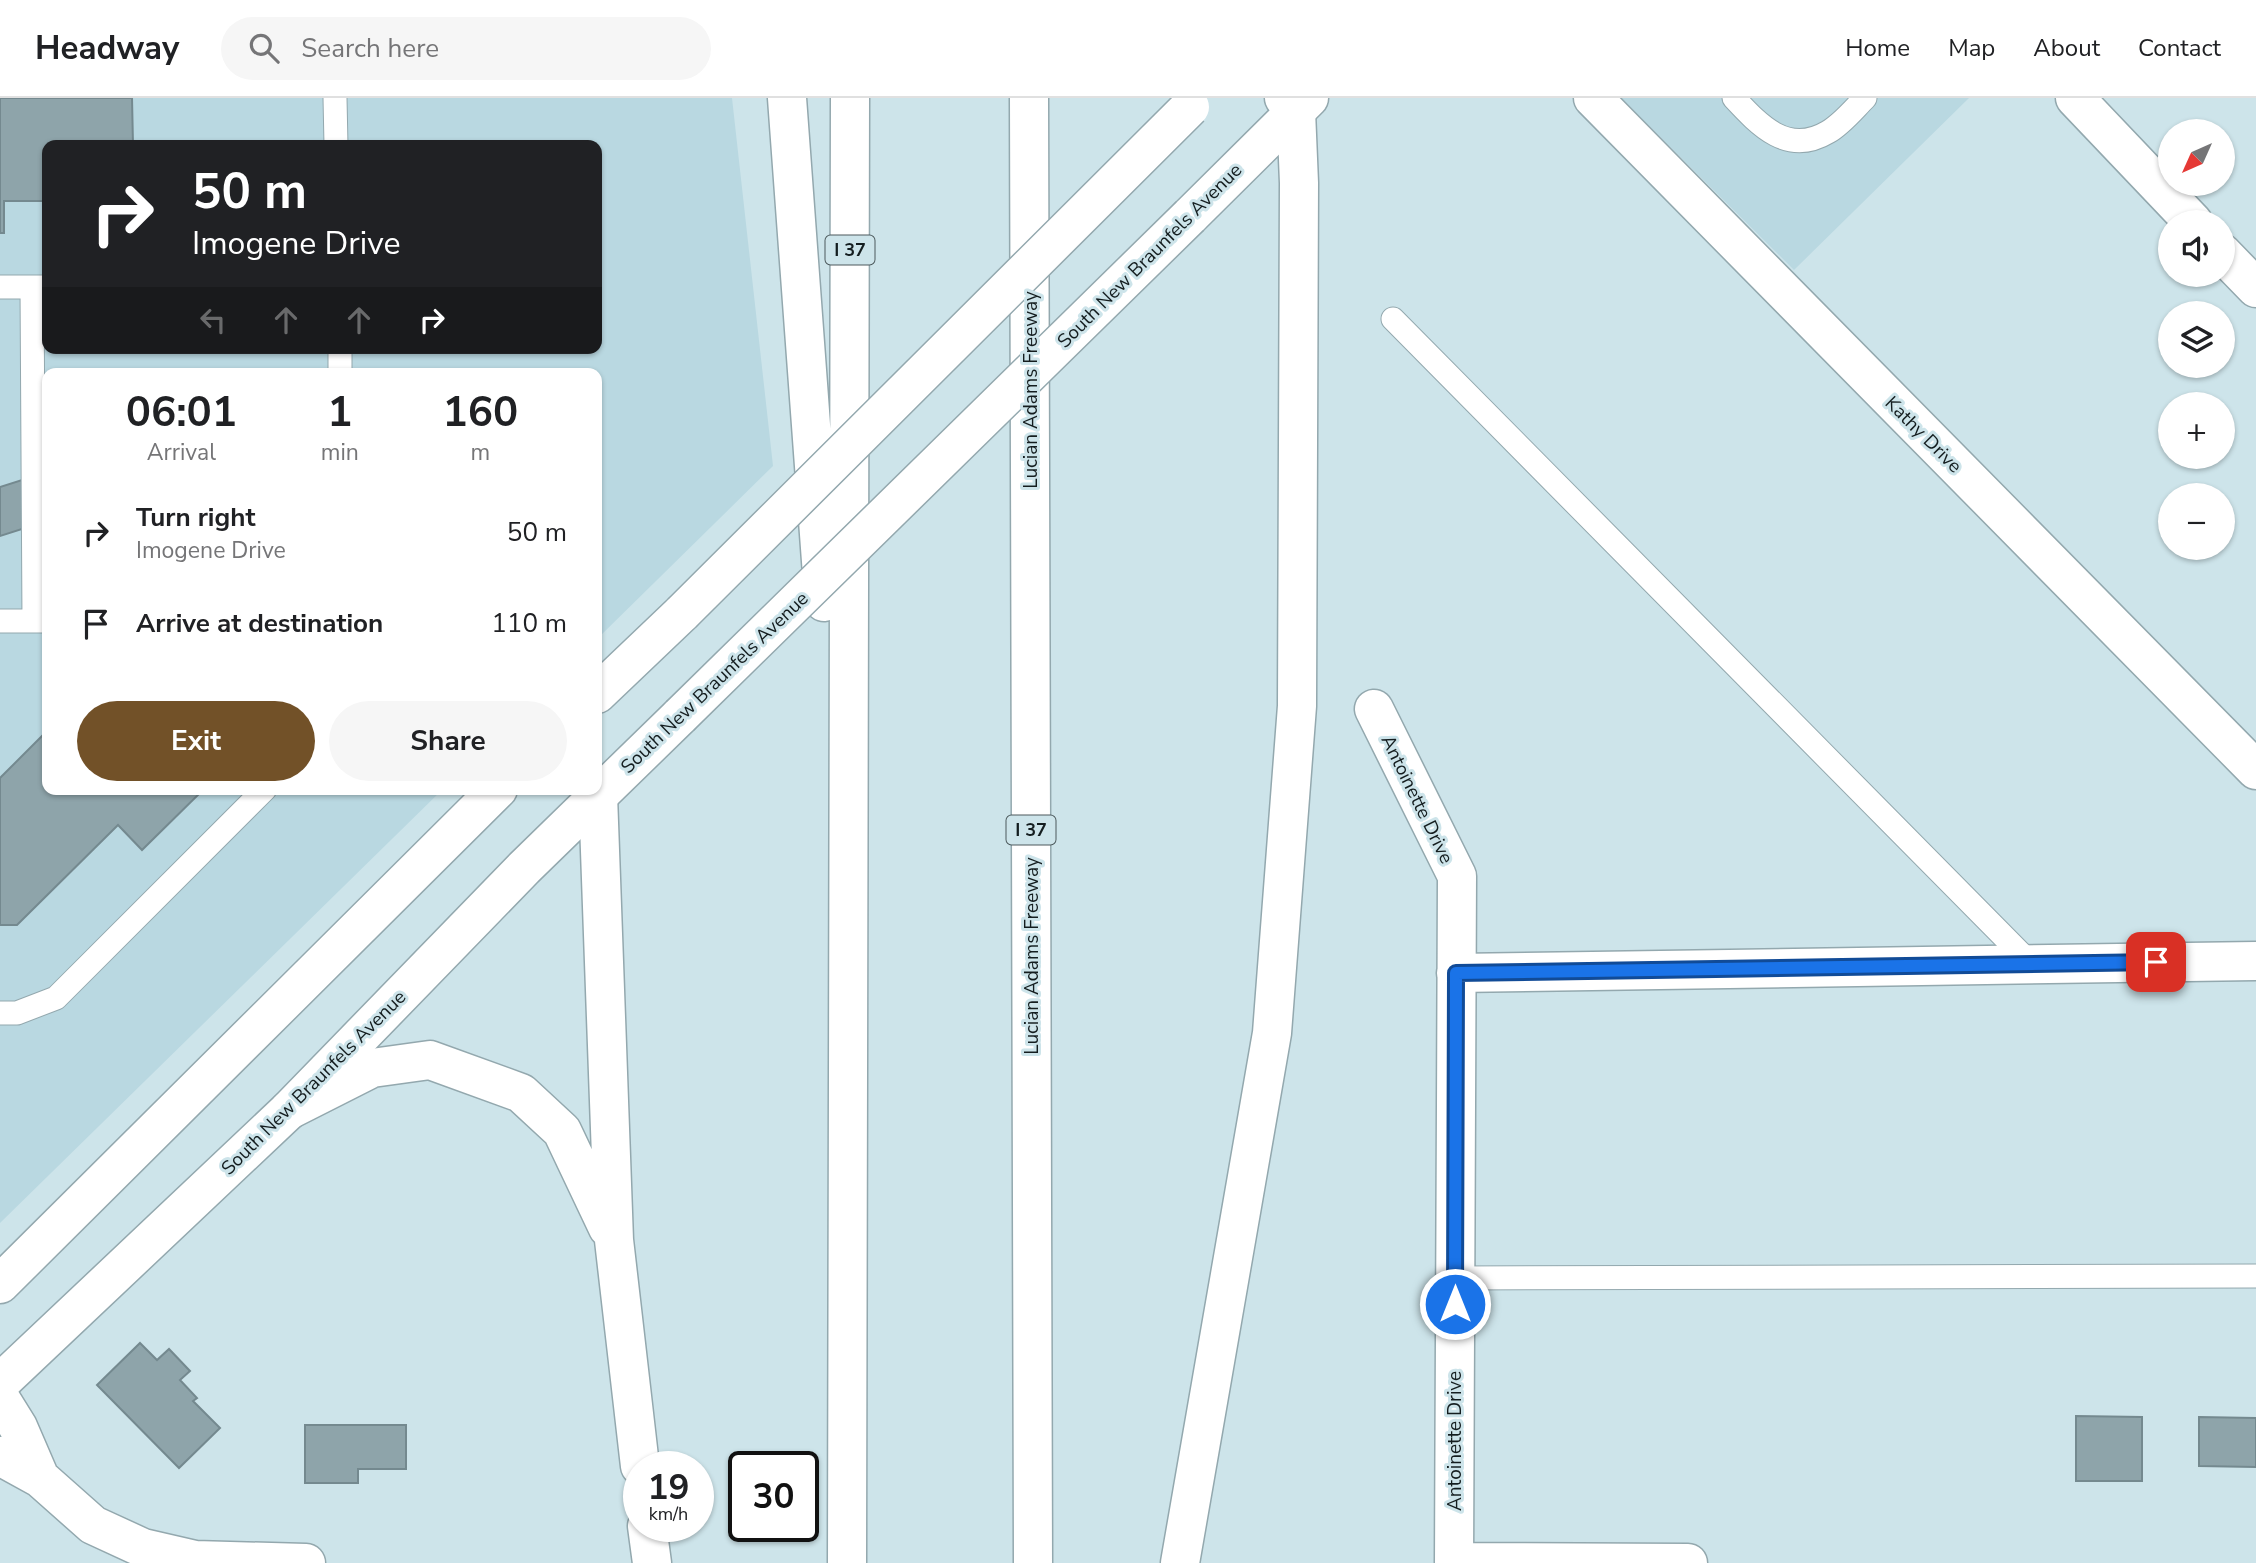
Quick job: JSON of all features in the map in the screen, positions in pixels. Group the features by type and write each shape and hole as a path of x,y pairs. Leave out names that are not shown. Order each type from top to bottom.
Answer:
{"main road":[{"path":"787,98 849,938"},
{"name":"I 37","path":"847,1563 850,98"},
{"name":"Lucian Adams Freeway","path":"1029,98 1033,1563"},
{"name":"Kathy Drive","path":"1592,98 2256,770"},
{"path":"2075,98 2182,210"},
{"path":"1180,1563 1272,1033 1297,706 1299,183 1296,102"},
{"name":"South New Braunfels Avenue","path":"602,786 680,716 1190,216 1296,102"},
{"path":"602,689 1195,103"},
{"path":"2235,266 2256,288"},
{"name":"Antoinette Drive","path":"1374,709 1457,876 1454,1562"},
{"path":"0,1284 492,795"},
{"name":"South New Braunfels Avenue","path":"0,1383 289,1110 592,795"},
{"path":"595,795 614,1240 638,1451"},
{"path":"1456,973 2256,961"},
{"path":"289,1110 372,1068 430,1060 521,1093 562,1131 614,1240"},
{"path":"0,1398 18,1427 40,1478"},
{"path":"0,1456 40,1478 93,1525 143,1548 195,1560 306,1563"},
{"path":"649,1542 652,1563"},
{"path":"1454,1562 1688,1563"}],"lane":[{"path":"335,98 336,140"},
{"path":"1734,98 1768,132 1786,139 1808,141 1830,131 1865,98"},
{"path":"0,287 39,287 41,621 0,621"},
{"path":"1393,319 2031,964"},
{"path":"0,1013 17,1013 57,998 259,795"},
{"path":"1455,1278 2256,1276"}],"shaded area":[{"path":"0,98 732,98 773,466 602,634 602,368 42,368 42,795 437,795 0,1223"},
{"path":"1621,98 1969,98 1794,270"}],"building":[{"path":"0,98 132,98 133,140 42,140 42,201 4,201 4,233 0,233"},
{"path":"42,474 42,523 0,536 0,487"},
{"path":"42,736 42,795 198,795 142,850 118,825 17,925 0,925 0,778"},
{"path":"140,1343 157,1360 169,1349 190,1371 180,1380 197,1398 193,1401 220,1428 179,1468 97,1385"},
{"path":"2076,1416 2142,1417 2142,1481 2076,1481"},
{"path":"2199,1417 2256,1418 2256,1467 2199,1466"},
{"path":"305,1425 406,1425 406,1469 358,1469 358,1483 305,1483"}],"route":[{"path":"1455,1304 1456,973 2156,962"}]}
